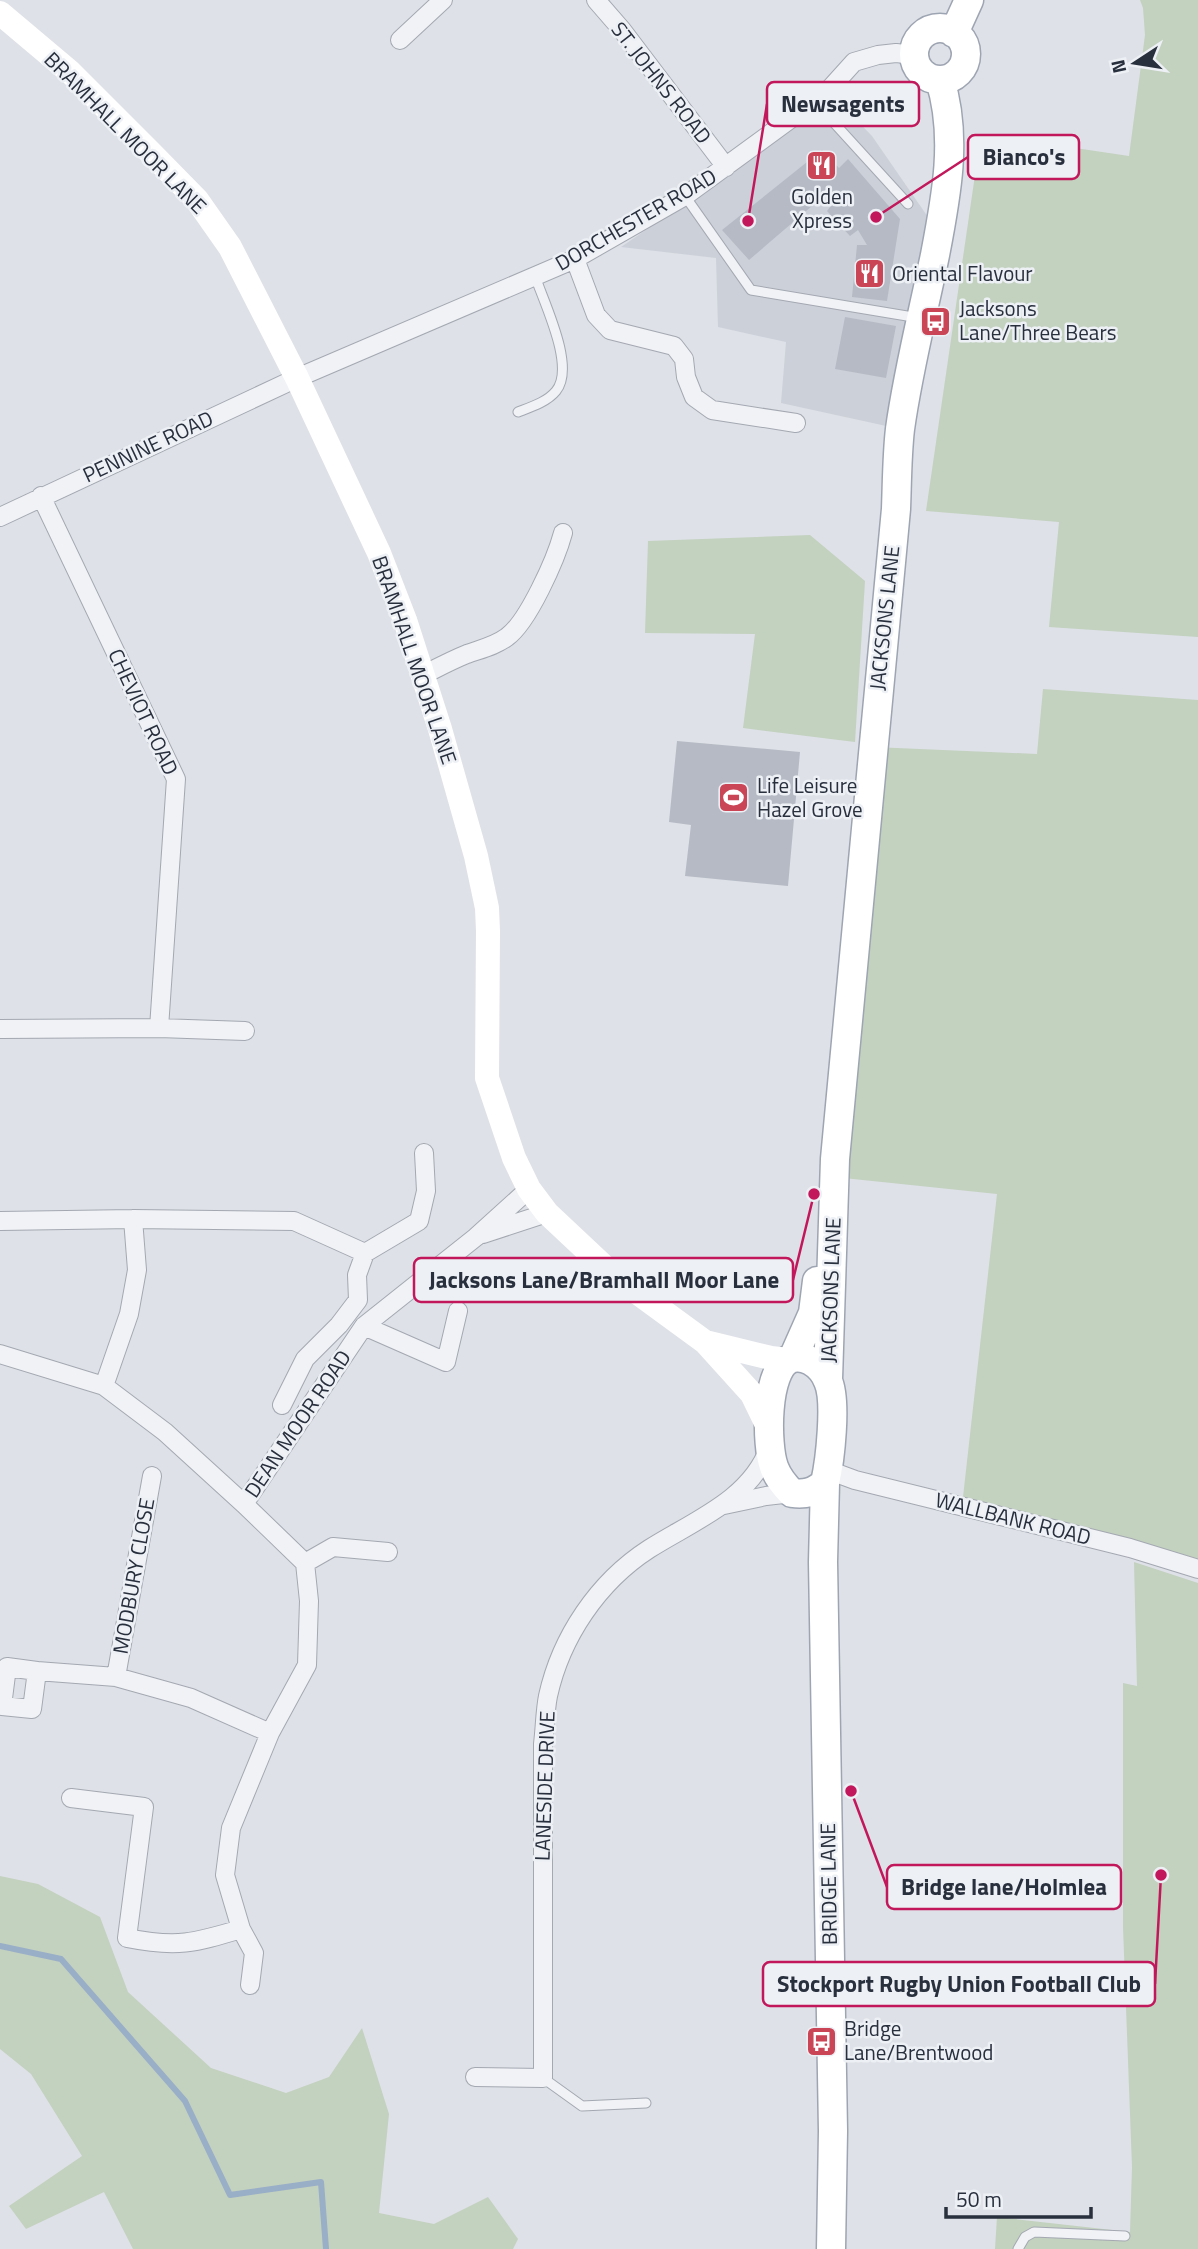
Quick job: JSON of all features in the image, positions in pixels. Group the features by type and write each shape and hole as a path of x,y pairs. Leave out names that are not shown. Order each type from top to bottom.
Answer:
{"main road":[{"path":"954,33 969,0"},
{"path":"942,29 954,33 962,42 965,62 953,77 940,80 925,75 916,63 914,55 920,38 930,31 942,29"},
{"name":"JACKSONS LANE","path":"771,1438 771,1392 778,1372 791,1359 813,1313 835,1159 896,509 900,429 942,218 950,134 940,80"},
{"name":"JACKSONS LANE","path":"827,1477 832,1397 828,1379 835,1159"},
{"path":"791,1359 805,1358 818,1365 828,1379"},
{"name":"BRIDGE LANE","path":"771,1438 773,1464 780,1482 795,1493 823,1562"},
{"path":"795,1493 815,1491 827,1477"},
{"name":"BRIDGE LANE","path":"827,1477 823,1562 833,2131 831,2249"}],"street":[{"path":"400,40 443,0"},
{"name":"ST. JOHNS ROAD","path":"596,0 726,167"},
{"name":"BRAMHALL MOOR LANE","path":"0,13 69,72 197,200 230,247 297,378 379,553 423,675 476,856 487,908 487,1078 514,1158 529,1189 547,1213 612,1274 705,1342 752,1394 771,1438"},
{"name":"DORCHESTER ROAD","path":"297,378 575,259 685,196 815,102 854,62 878,54 914,55"},
{"path":"575,259 596,315 610,330 674,346 684,359 686,377 694,397 712,410 796,423"},
{"name":"PENNINE ROAD","path":"2,512 297,378"},
{"name":"CHEVIOT ROAD","path":"41,496 176,779 159,1028"},
{"path":"423,675 466,655 489,648 509,636 531,606 558,552 563,533"},
{"path":"0,1029 159,1028 245,1031"},
{"path":"282,1405 305,1359 339,1325 358,1300 356,1275 365,1253 419,1221 426,1191 424,1153"},
{"name":"DEAN MOOR ROAD","path":"0,1354 104,1386 165,1432 244,1504 364,1326 476,1237 529,1189"},
{"name":"DEAN MOOR ROAD","path":"476,1237 547,1213"},
{"path":"104,1386 129,1314 137,1270 133,1219"},
{"path":"0,1221 294,1221 365,1253"},
{"path":"364,1326 446,1362 458,1311"},
{"name":"BRAMHALL MOOR LANE","path":"705,1342 771,1358 791,1359"},
{"name":"LANESIDE DRIVE","path":"543,2078 543,1744 548,1696 564,1649 585,1610 608,1582 647,1551 724,1505 763,1466 771,1438"},
{"name":"MODBURY CLOSE","path":"116,1677 152,1476"},
{"name":"WALLBANK ROAD","path":"827,1477 841,1476 1130,1548 1198,1569"},
{"name":"LANESIDE DRIVE","path":"724,1505 795,1493"},
{"path":"244,1504 305,1563 309,1601 307,1665 270,1733 231,1828 225,1875 241,1929 254,1952 250,1985"},
{"path":"305,1563 333,1547 388,1552"},
{"path":"37,1671 116,1677 191,1698 270,1733"},
{"path":"71,1798 144,1807 127,1938 158,1944 190,1944 241,1929"},
{"path":"475,2077 543,2078"}],"lane":[{"path":"815,102 908,204"},
{"path":"685,196 751,290 922,319"},
{"path":"518,412 544,401 557,390 563,370 562,354 535,276"},
{"path":"543,2078 582,2106 646,2103"},
{"path":"1018,2249 1025,2237 1034,2232 1125,2236"}],"shaded area":[{"path":"834,97 872,136 939,233 900,429 781,403 786,342 718,327 716,258 621,247"}],"green space":[{"path":"1140,0 1198,0 1198,637 1049,627 1059,522 926,511 981,134 1129,156 1145,35"},
{"path":"810,535 865,581 855,742 743,728 755,634 645,633 648,541"},
{"path":"1043,689 1198,700 1198,1562 963,1497 997,1194 834,1177 873,747 1037,754"},
{"path":"1134,1562 1198,1583 1198,2249 995,2249 997,2217 1130,2232 1132,2167 1123,1927 1123,1683 1137,1686"},
{"path":"0,1876 38,1884 100,1917 128,1992 211,2068 286,2093 329,2077 362,2028 389,2114 379,2213 434,2224 488,2197 518,2239 513,2249 133,2249 104,2192 26,2229 9,2206 82,2156 31,2074 0,2049"}],"building":[{"path":"822,150 839,168 848,159 900,219 887,301 852,297 857,245 867,245 858,230 850,236 827,211 833,203 826,194 749,260 722,230"},
{"path":"845,317 896,326 886,378 835,369"},
{"name":"Life Leisure Hazel Grove","path":"677,741 800,752 788,886 685,876 691,825 669,822"}],"waterway":[{"path":"0,1946 61,1959 185,2101 230,2195 321,2182 326,2249"}],"place":[{"name":"Golden Xpress","path":"822,165"},
{"name":"Bianco's","path":"876,217"},
{"name":"Newsagents","path":"748,221"},
{"name":"Oriental Flavour","path":"869,274"},
{"name":"Jacksons Lane/Three Bears","path":"936,321"},
{"name":"Life Leisure Hazel Grove","path":"734,798"},
{"name":"Jacksons Lane/Bramhall Moor Lane","path":"814,1194"},
{"name":"Bridge lane/Holmlea","path":"851,1791"},
{"name":"Stockport Rugby Union Football Club","path":"1161,1875"},
{"name":"Bridge Lane/Brentwood","path":"821,2041"}]}
